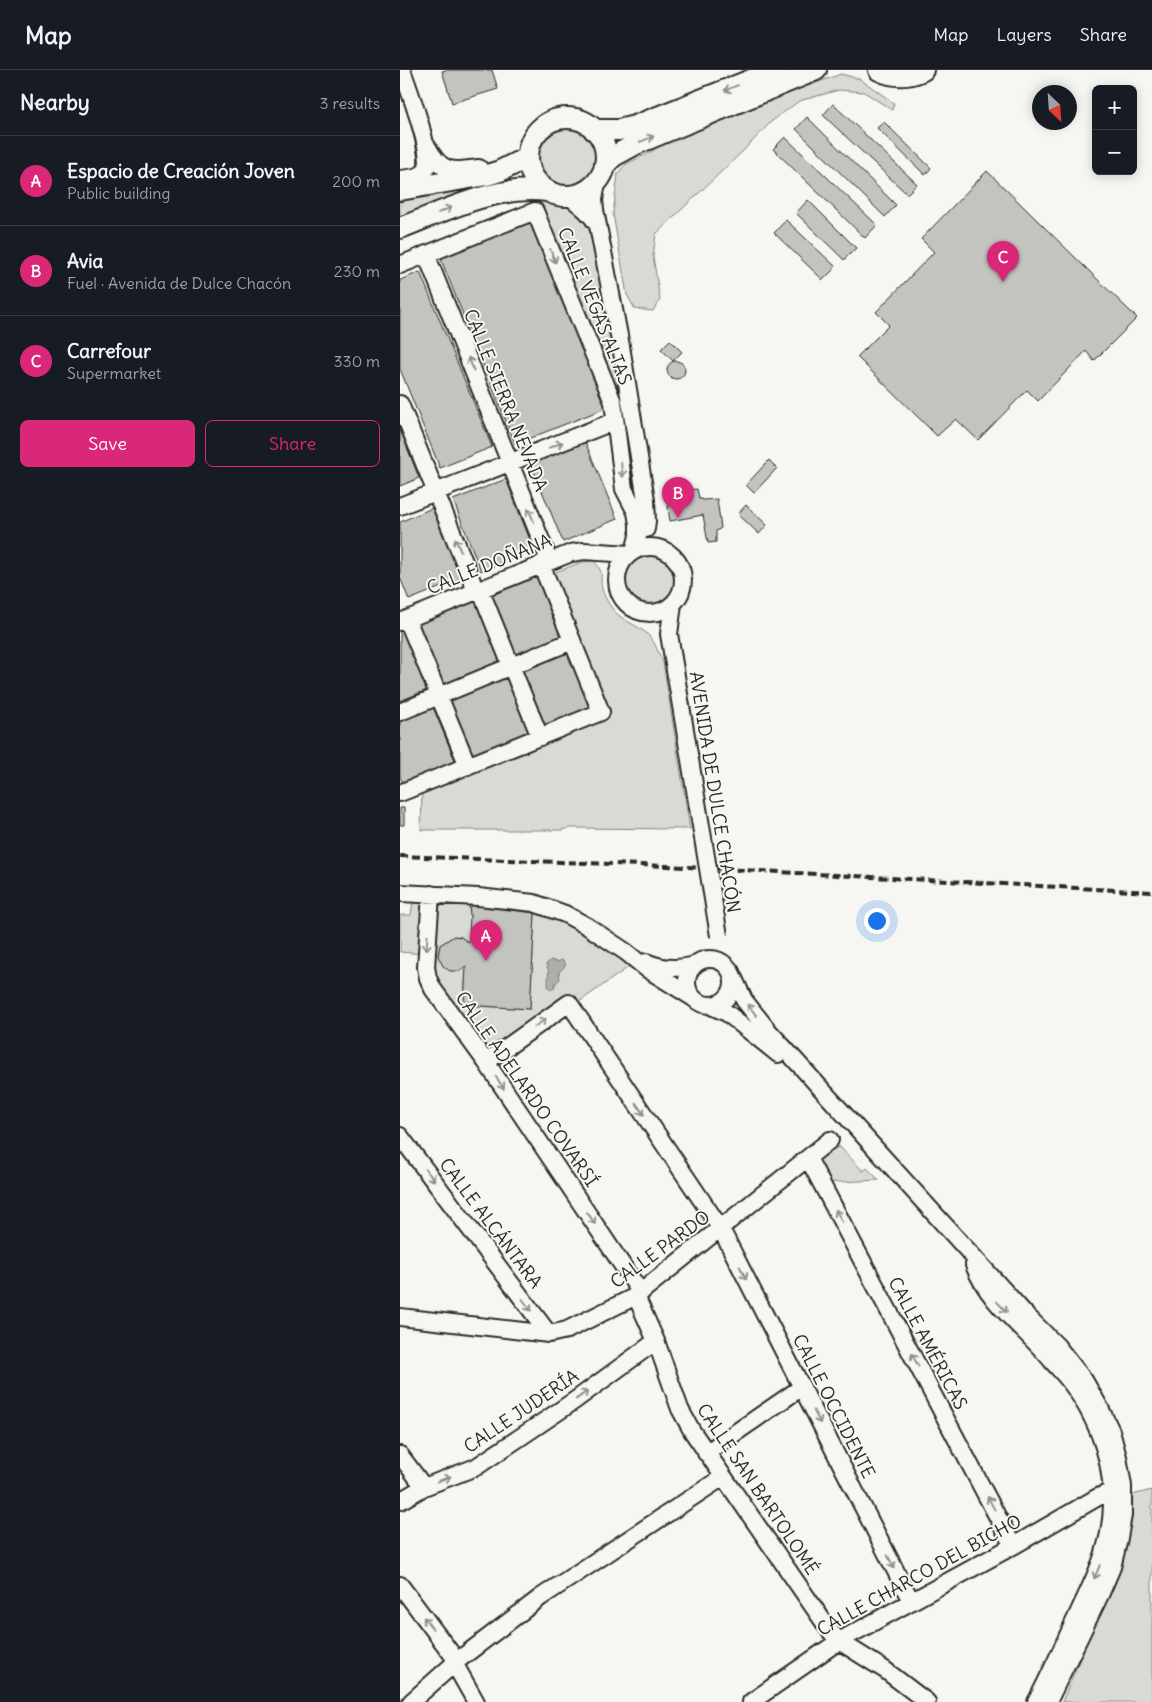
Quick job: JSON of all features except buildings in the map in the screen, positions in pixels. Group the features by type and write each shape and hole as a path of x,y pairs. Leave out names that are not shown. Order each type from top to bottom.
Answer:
{"main road":[{"path":"594,130 619,130 635,126 776,70"},
{"path":"400,228 468,201 492,194 528,189 569,196 585,192 614,156 636,144 816,70"},
{"path":"879,70 903,76 923,70"},
{"path":"547,191 533,176 529,167 529,151 539,131 556,121 573,119 581,121 594,130 602,140 606,151 601,173"},
{"path":"400,190 487,175 500,171 529,151"}],"street":[{"path":"400,179 424,173 428,166 425,142 402,70"},
{"path":"425,142 432,156 447,169 461,170 486,166 529,151"},
{"path":"601,173 594,200 632,414 646,500 647,521 644,539 620,566 617,586 620,596 626,604 635,610 655,613 665,610 680,595 683,575 680,565 673,557 652,521 646,500"},
{"path":"569,196 591,215 598,226"},
{"name":"CALLE VEGAS ALTAS","path":"426,254 535,211 613,402 624,489 636,512 637,518 638,536 634,552"},
{"path":"400,265 426,254"},
{"name":"CALLE SIERRA NEVADA","path":"426,254 510,462 572,641 601,712 540,737"},
{"path":"400,404 540,737 400,793"},
{"path":"400,506 615,419 632,414"},
{"path":"634,552 644,548 655,548 665,551 673,557"},
{"path":"594,551 602,556 618,572"},
{"name":"CALLE DOÑANA","path":"403,618 571,552 634,552"},
{"name":"AVENIDA DE DULCE CHACÓN","path":"673,604 669,634 672,654 719,936 729,969"},
{"name":"AVENIDA DE DULCE CHACÓN","path":"645,613 664,636 672,654"},
{"path":"403,618 439,696 468,766"},
{"path":"400,712 572,641"},
{"path":"400,892 534,903 565,914 626,952 647,969 702,1002 727,1013 819,1086"},
{"name":"CALLE ADELARDO COVARSÍ","path":"430,894 426,967 433,989 486,1062 639,1294"},
{"name":"AVENIDA DE DULCE CHACÓN","path":"698,963 719,936"},
{"path":"626,952 654,965 672,969 715,960 729,969 744,1000 767,1029 1027,1316 1057,1346 1084,1380 1100,1408 1111,1431 1118,1457 1123,1486 1123,1515 1114,1559 1100,1595 1046,1701"},
{"path":"698,963 690,971 687,978 687,986 690,993 702,1002 717,1004 724,1001 730,995 733,980 729,969"},
{"name":"CALLE OCCIDENTE","path":"486,1062 569,1003 721,1229 911,1602"},
{"name":"CALLE ALCÁNTARA","path":"400,1136 549,1334"},
{"name":"CALLE PARDO","path":"400,1317 549,1334 567,1330 639,1294 830,1140"},
{"name":"CALLE AMÉRICAS","path":"808,1158 1014,1546"},
{"path":"969,1251 978,1277 990,1294 1049,1357 1075,1388 1092,1417 1110,1470 1112,1515 1104,1553 1046,1701"},
{"name":"CALLE SAN BARTOLOMÉ","path":"639,1294 680,1409 692,1430 706,1453 839,1642"},
{"name":"CALLE JUDERÍA","path":"400,1501 424,1487 476,1467 574,1401 656,1341"},
{"path":"706,1453 802,1387"},
{"path":"400,1455 424,1487"},
{"path":"410,1702 456,1662 541,1597 723,1477"},
{"name":"CALLE CHARCO DEL BICHO","path":"751,1702 839,1642 1014,1546 1098,1497 1112,1492"},
{"path":"400,1585 456,1662 476,1702"},
{"path":"839,1642 885,1670 927,1702"}],"shaded area":[{"path":"841,74 860,79 894,103 892,110 864,92 839,90 799,101 772,121 656,234 653,256 660,300 653,311 635,309 627,295 613,214 618,173 626,164 651,152 673,136"},
{"path":"566,124 579,127 589,134 596,144 599,157 596,170 589,180 579,187 566,190 553,187 543,180 536,170 533,157 536,144 543,134 553,127"},
{"path":"465,189 467,193 400,220 400,198"},
{"path":"547,191 569,196 591,215 632,414 615,417 538,205"},
{"path":"644,551 656,551 671,559 679,574 679,586 671,601 656,609 644,609 629,601 621,586 621,574 629,559"},
{"path":"594,561 601,572 602,589 614,611 651,638 663,662 690,829 421,830 422,791 601,712 548,575 582,562"},
{"path":"414,893 471,898 469,943 461,937 454,936 440,945 438,955 449,970 461,969 466,966 464,1005 530,1009 535,913 565,914 637,961 572,1007 486,1062 433,989 426,954 400,952 400,915 411,915"},
{"path":"551,960 557,962 562,960 566,965 559,972 560,979 554,988 551,989 548,987 549,972 546,964"},
{"path":"830,1140 837,1148 839,1146 863,1171 867,1168 879,1180 821,1183 808,1158"},
{"path":"1152,1490 1152,1702 1062,1702 1122,1558 1130,1525 1132,1495"}],"railway":[{"path":"400,856 667,866 1152,892"}],"place":[{"name":"Carrefour","path":"1003,282"},
{"name":"Avia","path":"678,518"},
{"name":"Espacio de Creación Joven","path":"486,961"}]}
